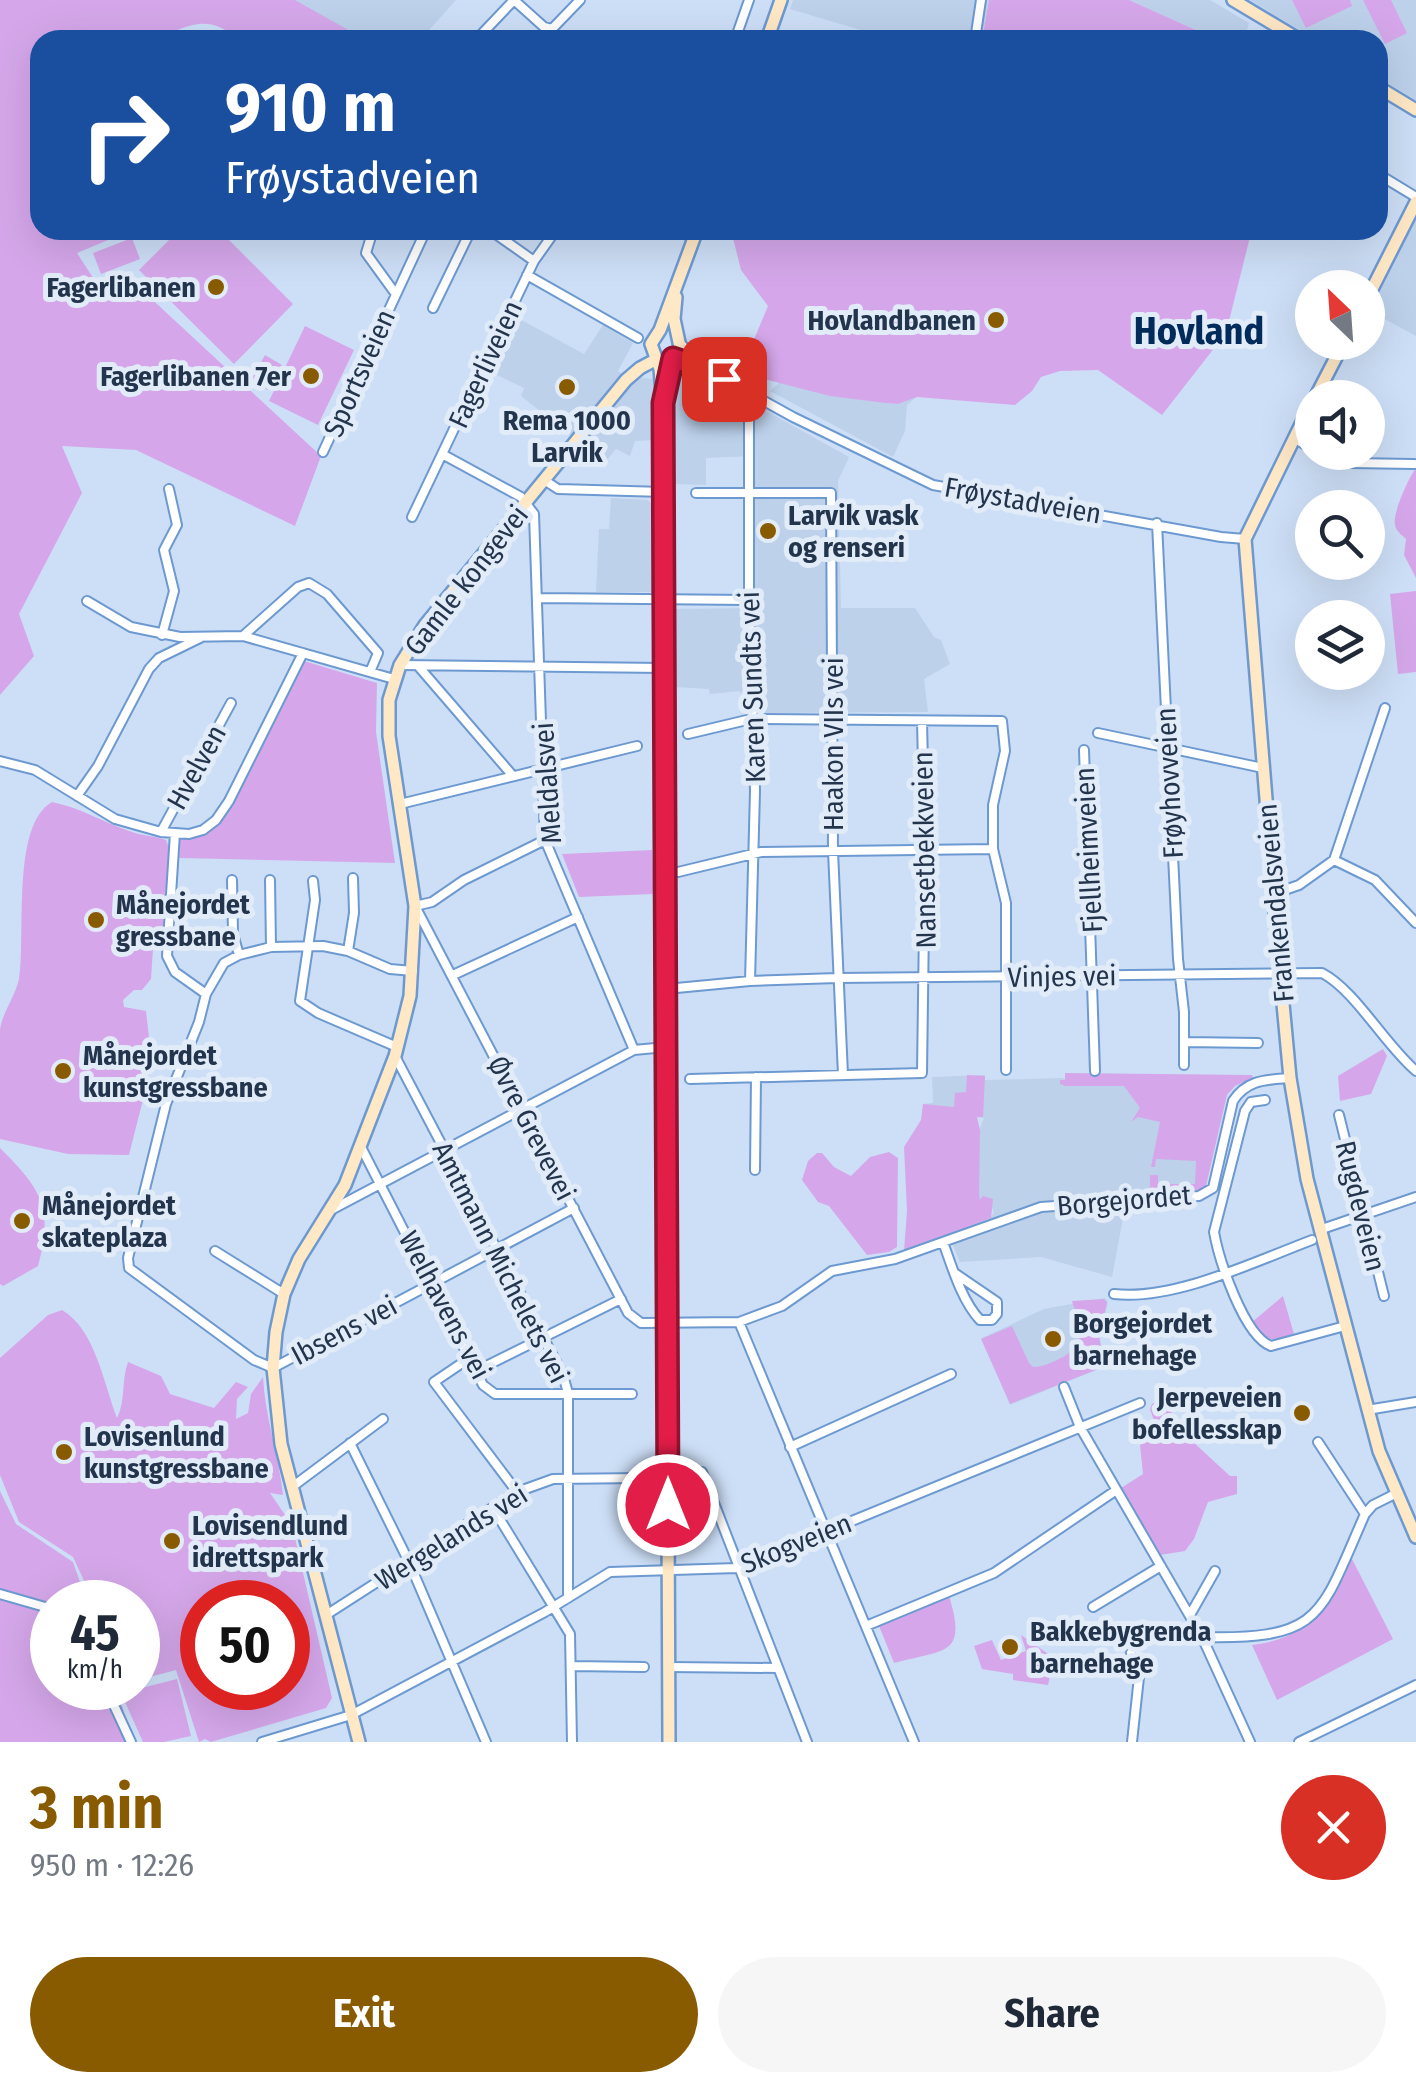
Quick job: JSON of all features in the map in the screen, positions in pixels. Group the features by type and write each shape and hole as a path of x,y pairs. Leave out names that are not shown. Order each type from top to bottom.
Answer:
{"main road":[{"path":"770,30 781,0"},
{"path":"1233,0 1283,30"},
{"path":"1388,93 1416,110"},
{"path":"1381,270 1416,200"},
{"name":"Gamle kongevei","path":"358,1742 278,1428 273,1368 284,1294 299,1259 333,1209 361,1146 396,1052 414,971 415,906 388,718 394,679 426,626 626,380 654,340 693,240"},
{"path":"663,403 673,358 678,353 675,291"},
{"path":"669,1742 664,492 663,403 654,340 665,332 678,340"},
{"path":"658,359 673,358"},
{"name":"Gamle kongevei","path":"626,380 658,359"},
{"path":"1245,539 1294,438"},
{"name":"Frankendalsveien","path":"1245,539 1290,1078 1316,1235 1367,1410 1396,1494 1416,1537"}],"street":[{"path":"486,30 514,0 548,28 558,25 580,0"},
{"path":"739,30 750,0"},
{"path":"976,30 981,0"},
{"path":"1388,181 1416,200"},
{"name":"Sportsveien","path":"370,240 366,253 395,294"},
{"name":"Sportsveien","path":"324,452 421,240"},
{"name":"Sportsveien","path":"433,308 466,240"},
{"path":"504,240 534,261"},
{"name":"Fagerliveien","path":"412,517 527,275 549,240"},
{"name":"Fagerliveien","path":"527,275 638,338"},
{"name":"Frøystadveien","path":"678,340 706,369"},
{"name":"Frøystadveien","path":"673,358 706,369 869,456 933,484 1245,539"},
{"name":"Karen Sundts vei","path":"749,394 749,600 755,791 750,980"},
{"name":"Fagerliveien","path":"442,454 526,502"},
{"path":"1385,464 1414,464"},
{"path":"544,480 558,489 664,492"},
{"path":"162,635 174,591 164,550 177,525 170,489"},
{"path":"696,492 750,492"},
{"name":"Haakon VIIs vei","path":"750,492 831,493 833,851 843,1076"},
{"name":"Meldalsvei","path":"526,502 534,514 545,840 634,1050"},
{"name":"Frøyhovveien","path":"1158,523 1184,1066"},
{"path":"244,636 298,587 309,584 327,594 378,653 370,672"},
{"path":"538,598 749,600"},
{"path":"87,601 119,622 162,635 244,636 394,679"},
{"path":"77,796 98,766 149,669 159,658 206,635"},
{"path":"0,761 35,770 115,820 161,832 203,830 222,812 303,654"},
{"path":"400,665 664,668"},
{"path":"420,667 513,776"},
{"name":"Hvelven","path":"161,832 231,703"},
{"path":"1276,893 1300,885 1334,860 1385,708"},
{"path":"688,734 752,718 1002,721 1005,751 993,805 993,849 1006,903 1006,1070"},
{"name":"Nansetbekkveien","path":"843,1076 922,1072 922,722"},
{"path":"1098,732 1263,768"},
{"path":"400,804 637,746"},
{"name":"Fjellheimveien","path":"1084,750 1096,1071"},
{"path":"175,832 167,956 174,972 206,994"},
{"path":"415,906 432,902 464,880 545,840"},
{"path":"678,872 752,854 993,849"},
{"path":"1334,860 1374,880 1416,923"},
{"path":"348,952 354,913 353,878"},
{"path":"232,880 233,934 239,954"},
{"path":"270,880 271,947"},
{"path":"313,881 315,900 300,1001 396,1052"},
{"name":"Øvre Grevevei","path":"415,906 621,1298 635,1320 667,1324"},
{"path":"453,975 578,917"},
{"path":"273,1368 254,1360 129,1268 128,1258 166,1104 206,994 224,964 239,954 271,947 309,946 348,952 390,969 414,971"},
{"name":"Vinjes vei","path":"666,990 750,980 1322,974 1332,979 1398,1057 1416,1072"},
{"path":"1184,1042 1258,1043"},
{"path":"333,1209 634,1050 666,1047"},
{"name":"Amtmann Michelets vei","path":"396,1052 562,1374 568,1393 568,1598"},
{"path":"690,1078 843,1076"},
{"path":"755,1170 756,1077"},
{"name":"Borgejordet","path":"667,1324 740,1322 782,1306 832,1271 894,1260 1041,1207 1199,1196 1207,1192 1218,1176 1233,1100 1240,1089 1251,1083 1290,1078"},
{"path":"1265,1100 1251,1102 1245,1111 1214,1232 1226,1272 1249,1327 1262,1343 1271,1346 1345,1326"},
{"name":"Rugdeveien","path":"1339,1115 1384,1296"},
{"name":"Welhavens vei","path":"361,1146 483,1385 495,1394 632,1394"},
{"path":"1114,1294 1130,1296 1173,1288 1226,1272 1363,1214 1414,1197 1416,1210"},
{"name":"Ibsens vei","path":"273,1368 574,1208"},
{"path":"943,1242 956,1274 972,1312 980,1320 992,1320 997,1314 996,1302 956,1274"},
{"path":"215,1251 284,1294"},
{"path":"476,1371 621,1298"},
{"path":"740,1322 914,1742"},
{"path":"468,1359 434,1382 516,1492"},
{"path":"790,1446 952,1374"},
{"path":"1064,1387 1080,1427 1202,1637 1250,1742"},
{"path":"1367,1410 1416,1402"},
{"name":"Skogveien","path":"262,1742 351,1715 555,1606 610,1572 737,1568 1140,1404"},
{"path":"292,1487 383,1419"},
{"path":"1318,1442 1366,1514"},
{"path":"350,1443 454,1660 486,1742"},
{"path":"702,1472 807,1742"},
{"name":"Wergelands vei","path":"326,1615 516,1492 568,1478 642,1478"},
{"path":"866,1626 994,1572 1115,1490"},
{"path":"1202,1637 1269,1636 1315,1613 1332,1589 1366,1514 1373,1504 1396,1494"},
{"path":"493,1508 570,1634 572,1742"},
{"path":"1094,1607 1161,1566"},
{"path":"1190,1615 1215,1571"},
{"path":"0,1594 30,1603"},
{"path":"1132,1653 1139,1677 1132,1742"},
{"path":"572,1666 644,1667"},
{"path":"670,1667 777,1668"},
{"path":"1299,1742 1416,1685"},
{"path":"116,1710 131,1742"}],"shaded area":[{"path":"0,0 295,0 348,30 224,30 201,24 178,30 30,30 30,240 108,240 77,253 101,290 143,291 321,456 295,526 136,450 62,446 82,493 19,614 34,656 0,695"},
{"path":"284,0 456,0 429,30 313,30"},
{"path":"793,0 989,0 984,30 860,30 790,9"},
{"path":"989,0 1129,0 1196,30 984,30"},
{"path":"1129,0 1210,0 1249,23 1247,30 1196,30"},
{"path":"1250,0 1416,0 1416,100 1388,83 1388,30 1300,30"},
{"path":"1292,0 1350,0 1352,6 1306,28"},
{"path":"1363,0 1391,0 1407,33 1388,42 1388,30 1378,30"},
{"path":"1416,219 1416,336 1385,319 1385,281"},
{"path":"133,240 140,259 101,274 93,253"},
{"name":"Fagerlibanen","path":"169,240 229,240 293,304 234,364 139,270"},
{"name":"Hovlandbanen","path":"734,240 1249,241 1226,333 1162,415 1098,370 1060,371 1041,377 1015,405 917,397 898,404 885,403 830,396 740,373 768,306 741,270"},
{"path":"516,317 584,354 603,325 633,343 618,371 633,383 641,378 677,380 695,371 849,457 838,481 841,608 915,608 934,637 941,640 950,664 924,679 928,712 763,713 739,691 710,694 709,689 673,687 673,609 755,608 755,456 706,458 706,485 674,484 674,439 635,441 630,456 616,449 605,462 521,396 524,388 491,372"},
{"name":"Fagerlibanen 7er","path":"305,326 354,350 318,425 269,401"},
{"path":"265,355 282,365 268,390 251,380"},
{"path":"781,381 829,395 885,403 898,404 916,397 907,405 905,431 893,457 770,391"},
{"path":"1416,468 1416,578 1404,555 1406,539 1395,520"},
{"path":"611,498 651,503 652,592 596,592 599,529 609,529"},
{"path":"1416,591 1416,672 1398,674 1390,594"},
{"path":"304,661 377,683 376,732 395,863 179,858 180,840 205,833 225,816"},
{"path":"52,802 135,833 166,840 169,848 163,934 153,949 151,979 142,990 134,990 123,1000 124,1007 146,1011 152,1064 129,1155 68,1154 0,1139 0,1030 19,979 25,857 39,814"},
{"path":"652,850 654,894 579,897 562,854"},
{"path":"1383,1049 1387,1056 1371,1094 1340,1101 1338,1076"},
{"path":"1065,1073 1253,1078 1235,1086 1227,1095 1206,1186 1198,1191 1156,1193 1150,1189 1150,1175 1158,1175 1158,1184 1195,1184 1196,1161 1156,1159 1155,1167 1151,1167 1160,1122 1138,1117 1131,1122 1140,1108 1124,1086 1065,1086 1060,1080 1065,1080"},
{"path":"967,1075 985,1076 983,1117 977,1117 979,1194 980,1200 983,1196 993,1199 991,1218 904,1251 904,1147 921,1120 923,1104 954,1107 955,1093 966,1092"},
{"path":"985,1075 985,1080 1061,1078 1086,1083 1137,1083 1196,1159 1197,1185 1127,1197 1112,1277 1041,1257 960,1262 949,1236 987,1221 994,1213 990,1202 977,1199 978,1133 984,1118 922,1113 923,1104 933,1103 932,1077"},
{"name":"Månejordet skateplaza","path":"0,1148 34,1188 45,1228 38,1266 3,1286 0,1284"},
{"path":"889,1152 898,1158 897,1247 867,1255 829,1206 818,1202 802,1180 808,1161 817,1153 851,1176 870,1157"},
{"path":"1283,1296 1294,1334 1270,1339 1251,1323"},
{"path":"1105,1298 1108,1302 1100,1339 1104,1359 1099,1369 1010,1405 982,1338 1044,1309"},
{"path":"1104,1299 1107,1303 1099,1336 1103,1359 1098,1369 1010,1404 981,1339 1012,1326 1029,1363 1033,1367 1045,1365 1067,1354 1078,1342 1080,1328 1072,1301"},
{"name":"Lovisendlund idrettspark","path":"62,1310 83,1330 117,1418 128,1362 161,1376 170,1394 214,1408 236,1382 248,1387 237,1399 236,1419 248,1413 251,1394 263,1377 283,1495 270,1493 292,1525 305,1580 180,1580 180,1683 176,1670 160,1674 160,1580 84,1580 73,1557 19,1522 0,1475 0,1358 48,1315"},
{"path":"1178,1390 1170,1408 1178,1428 1230,1476 1237,1476 1237,1494 1208,1502 1194,1539 1185,1551 1160,1555 1121,1488 1143,1474 1140,1445 1154,1438 1157,1429 1152,1404"},
{"path":"0,1491 16,1524 73,1562 79,1580 30,1580 30,1710 123,1710 130,1742 0,1742"},
{"path":"1351,1557 1393,1639 1277,1700 1252,1645 1289,1635 1315,1617"},
{"path":"949,1596 954,1616 953,1640 938,1652 894,1663 879,1626"},
{"name":"Lovisendlund idrettspark","path":"310,1603 332,1698 326,1708 211,1742 199,1742 189,1710 310,1710"},
{"path":"1021,1635 1054,1658 1048,1685 1013,1680 1013,1674 982,1669 974,1646 992,1640 1001,1660 1026,1651"},
{"path":"177,1679 180,1710 185,1710 191,1736 143,1742 129,1710 160,1710 160,1683"}],"place":[{"name":"Fagerlibanen","path":"216,287"},
{"name":"Hovlandbanen","path":"996,320"},
{"name":"Fagerlibanen 7er","path":"311,376"},
{"name":"Rema 1000 Larvik","path":"567,387"},
{"name":"Larvik vask og renseri","path":"768,531"},
{"name":"Månejordet gressbane","path":"96,920"},
{"name":"Månejordet kunstgressbane","path":"63,1071"},
{"name":"Månejordet skateplaza","path":"22,1221"},
{"name":"Borgejordet barnehage","path":"1053,1339"},
{"name":"Jerpeveien bofellesskap","path":"1302,1413"},
{"name":"Lovisenlund kunstgressbane","path":"64,1452"},
{"name":"Lovisendlund idrettspark","path":"172,1541"},
{"name":"Bakkebygrenda barnehage","path":"1010,1647"}],"district":[{"name":"Hovland","path":"1199,331"}],"route":[{"path":"668,1505 663,403 673,358 724,379"}]}
